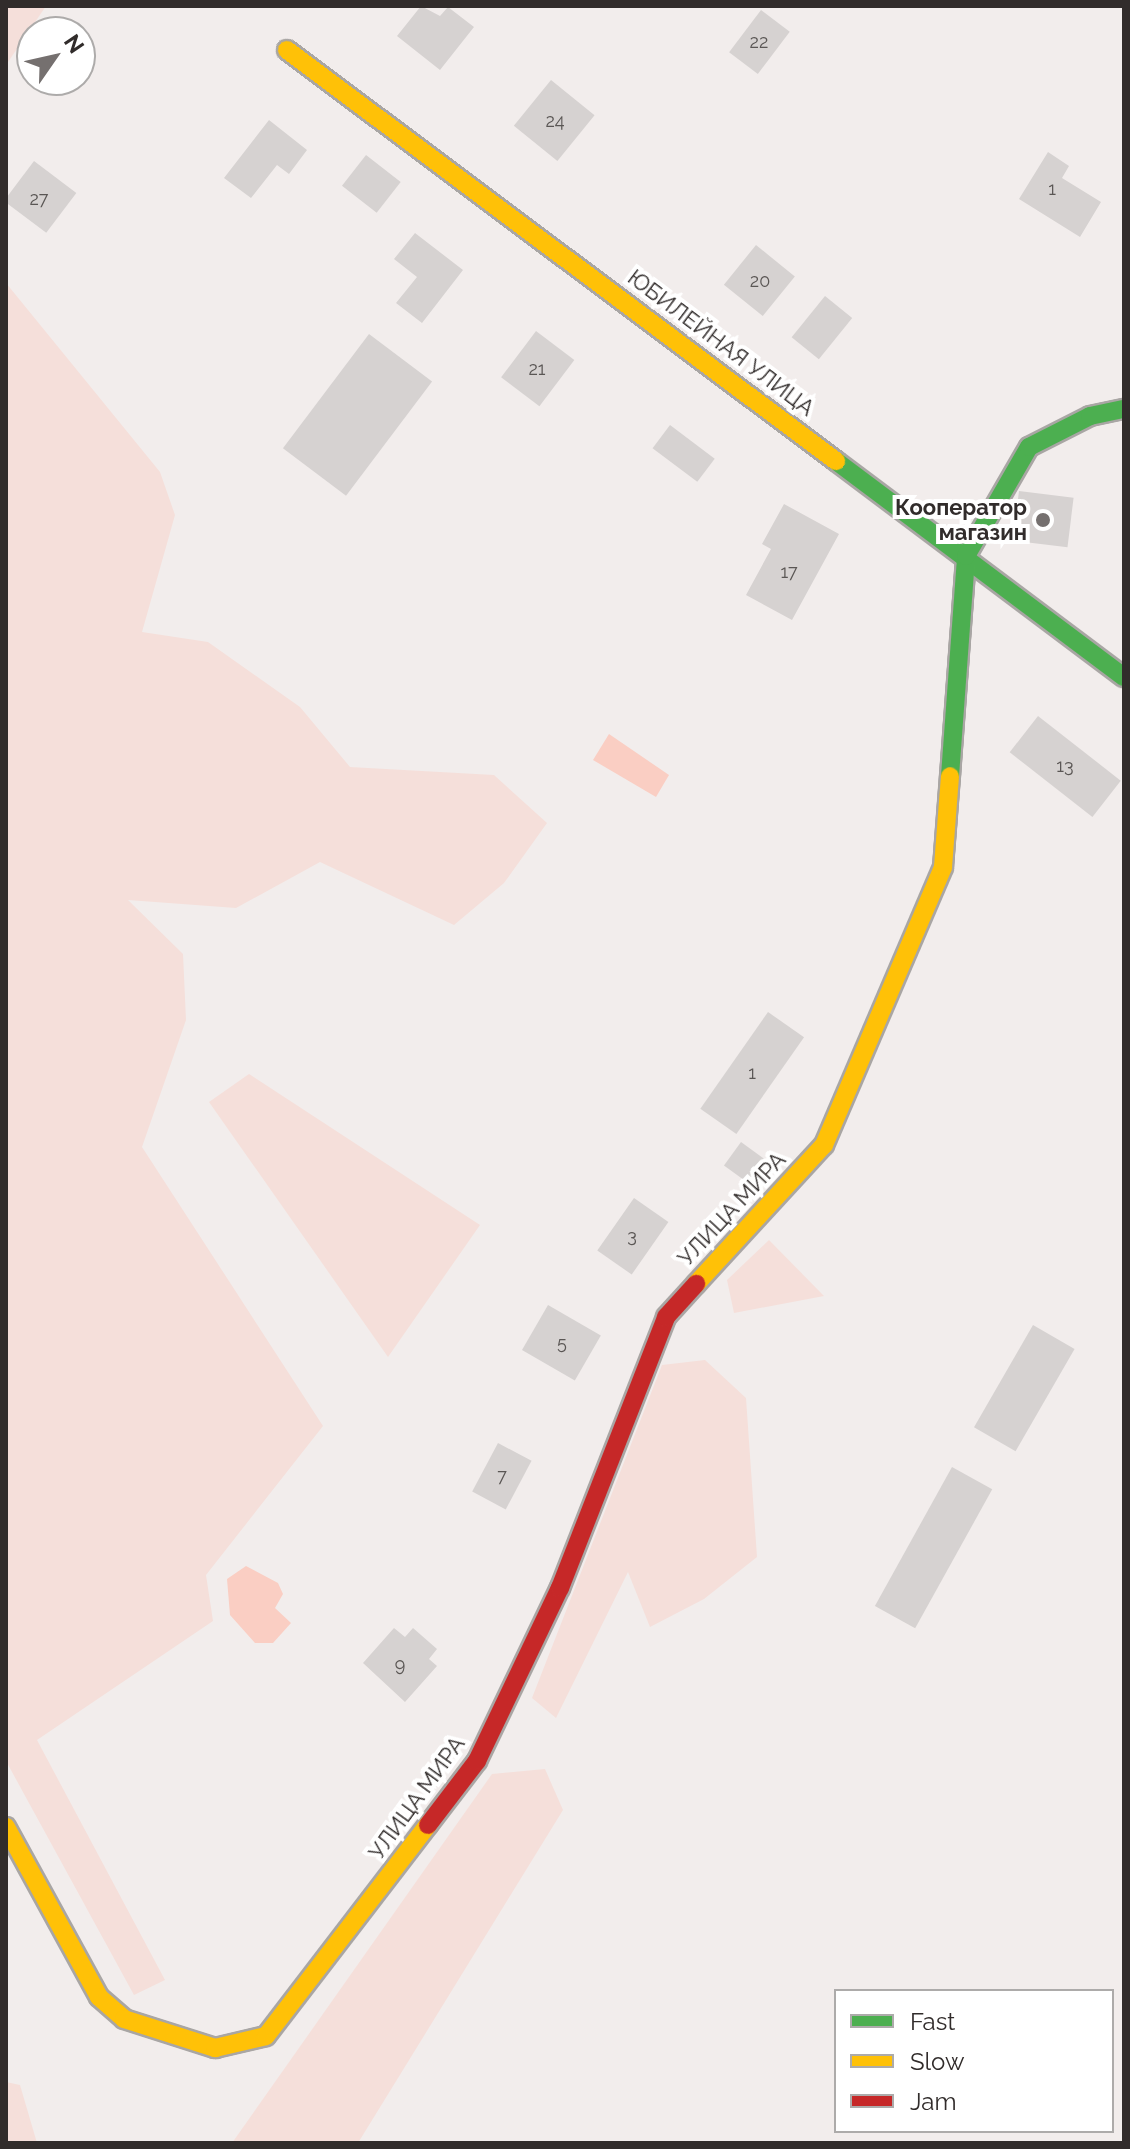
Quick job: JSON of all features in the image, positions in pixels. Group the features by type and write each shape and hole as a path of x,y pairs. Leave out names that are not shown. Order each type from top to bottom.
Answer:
{"street":[{"name":"ЮБИЛЕЙНАЯ УЛИЦА","path":"287,50 1124,677"},
{"name":"УЛИЦА МИРА","path":"6,1827 99,1997 124,2019 215,2048 266,2036 477,1761 560,1588 666,1317 824,1145 943,867 966,556 1029,447 1090,416 1124,409"}],"shaded area":[{"path":"6,6 46,6 39,16 16,16 16,50 6,65"},
{"path":"6,283 160,472 175,515 142,632 208,642 300,707 350,767 494,775 547,823 504,883 454,925 320,862 236,908 128,900 183,954 186,1020 142,1147 323,1426 206,1575 213,1621 37,1740 165,1980 134,1995 6,1761"},
{"path":"609,734 669,775 656,797 593,760"},
{"path":"249,1074 480,1225 388,1357 209,1102"},
{"path":"769,1240 824,1296 734,1313 727,1280"},
{"path":"705,1360 746,1398 757,1557 704,1599 650,1627 628,1572 556,1718 532,1698 662,1365"},
{"path":"246,1566 278,1583 283,1594 275,1608 291,1623 273,1643 255,1643 230,1615 227,1579"},
{"path":"545,1769 563,1810 358,2143 232,2143 492,1774"},
{"path":"6,2082 20,2085 37,2143 6,2143"}],"building":[{"path":"421,6 440,16 448,7 474,27 440,70 397,36"},
{"path":"761,10 790,32 758,74 729,52"},
{"path":"551,80 595,115 557,161 514,126"},
{"path":"269,120 307,150 289,174 277,165 251,198 224,178"},
{"path":"1048,152 1069,166 1062,178 1101,202 1080,237 1019,199"},
{"path":"366,155 401,182 377,213 342,186"},
{"path":"34,161 76,193 46,233 6,203 6,198"},
{"path":"415,233 463,270 422,323 396,303 417,277 394,259"},
{"path":"756,245 795,276 763,316 724,285"},
{"path":"825,296 852,318 819,359 792,337"},
{"path":"536,331 574,360 539,406 501,377"},
{"path":"369,334 432,382 346,496 283,448"},
{"path":"670,425 715,459 697,482 653,448"},
{"name":"Кооператор магазин","path":"1019,491 1074,498 1067,547 1013,541"},
{"path":"784,504 839,534 792,620 746,595 771,549 762,544"},
{"path":"1038,716 1121,781 1092,817 1010,752"},
{"path":"768,1012 804,1037 736,1134 700,1109"},
{"path":"741,1142 764,1159 747,1183 724,1165"},
{"path":"634,1198 668,1222 632,1275 597,1250"},
{"path":"548,1305 601,1336 575,1381 522,1350"},
{"path":"1033,1325 1075,1349 1016,1451 974,1427"},
{"path":"498,1443 532,1461 506,1509 472,1492"},
{"path":"952,1467 992,1489 915,1628 875,1606"},
{"path":"394,1628 405,1637 413,1628 437,1649 429,1659 437,1666 405,1702 363,1663"}],"traffic: fast":[{"path":"950,776 966,556 1029,447 1090,416 1124,409"},
{"path":"836,461 1124,677"}],"traffic: slow":[{"path":"287,50 836,461"},
{"path":"696,1284 824,1145 943,867 950,776"},
{"path":"6,1827 99,1997 124,2019 215,2048 266,2036 428,1825"}],"traffic: jam":[{"path":"428,1825 477,1761 560,1588 666,1317 696,1284"}],"place":[{"name":"Кооператор магазин","path":"1043,520"}]}
